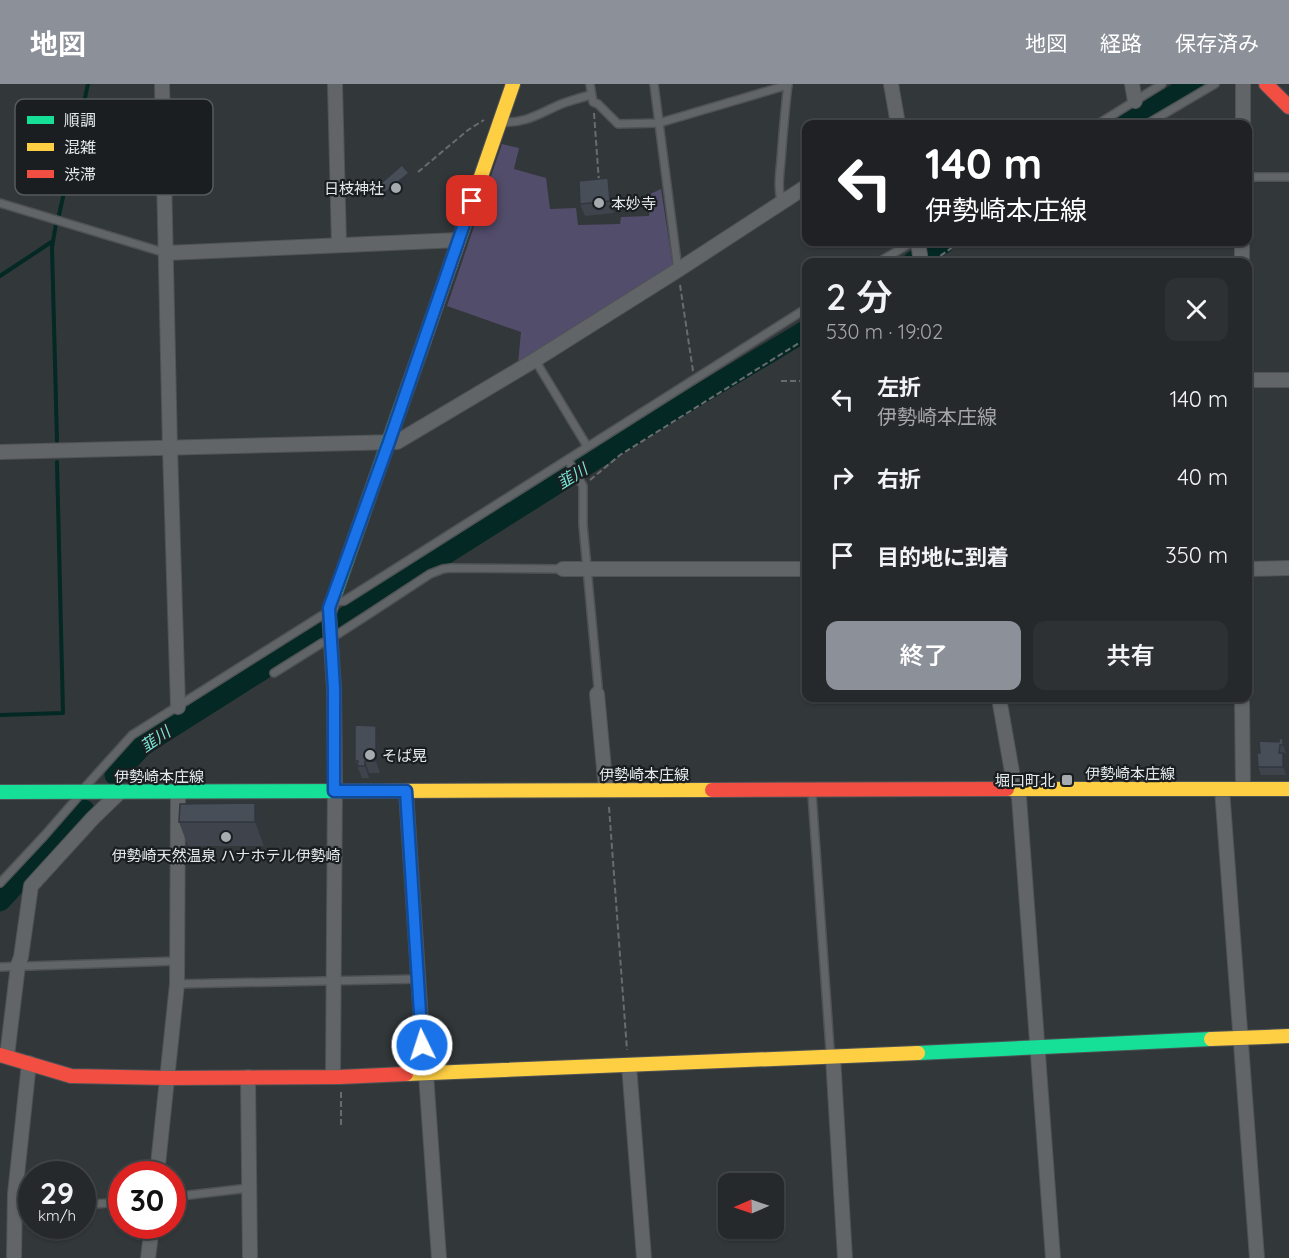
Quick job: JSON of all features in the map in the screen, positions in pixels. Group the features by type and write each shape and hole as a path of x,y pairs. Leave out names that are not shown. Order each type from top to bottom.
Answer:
{"street":[{"path":"162,84 162,99"},
{"path":"335,84 339,245"},
{"path":"337,1077 333,980 332,602 513,84"},
{"path":"891,84 897,120"},
{"path":"1132,84 1135,101"},
{"path":"1243,84 1243,120"},
{"path":"1266,84 1289,107"},
{"path":"0,452 397,442 535,360 802,189"},
{"path":"165,195 178,707"},
{"path":"166,253 458,240"},
{"path":"1252,380 1289,380"},
{"path":"1252,569 1289,568"},
{"path":"563,570 802,569"},
{"path":"597,693 606,790"},
{"path":"1000,702 1015,789 1019,797 1053,1258"},
{"path":"1242,702 1243,789"},
{"path":"1222,789 1257,1258"},
{"name":"伊勢崎本庄線","path":"0,792 1289,789"},
{"path":"406,791 439,1258"},
{"path":"120,792 31,886 7,1048 3,1055 61,1074 168,1078 337,1077 1289,1036"},
{"path":"158,1161 177,984 178,793"},
{"path":"833,1057 845,1258"},
{"path":"14,1258 15,1194 29,1063"},
{"path":"629,1065 644,1258"},
{"path":"248,1077 250,1258"},
{"path":"0,1211 15,1210"},
{"path":"148,1258 150,1239"}],"lane":[{"path":"590,84 592,98 618,124 659,123 788,84 780,170 782,202"},
{"path":"654,84 678,270"},
{"path":"1104,120 1162,84"},
{"path":"1154,120 1215,84"},
{"path":"501,119 511,123 536,116 562,103 592,98"},
{"path":"1252,177 1289,177"},
{"path":"0,203 166,253"},
{"path":"886,258 905,246"},
{"path":"0,883 132,735 321,616 332,602 344,601 569,461 587,446 802,311"},
{"path":"535,360 587,446"},
{"path":"569,461 582,483 583,525 597,693"},
{"path":"274,674 430,574 443,569 563,570"},
{"path":"812,790 830,1049 833,1057"},
{"path":"0,967 178,961"},
{"path":"177,984 418,979"},
{"path":"186,1195 249,1188"}],"path":[{"path":"592,98 599,182"},
{"path":"418,172 468,130 494,115 501,119"},
{"path":"936,258 954,246"},
{"path":"678,270 695,379"},
{"path":"582,483 620,455 802,341"},
{"path":"781,381 802,381"},
{"path":"606,790 609,803 629,1065"},
{"path":"337,1077 341,1127"}],"shaded area":[{"path":"502,144 519,148 514,169 546,178 550,209 576,208 578,225 620,224 621,217 649,216 650,194 661,189 673,267 518,364 521,332 447,306"}],"building":[{"path":"402,165 409,173 384,193 378,186"},
{"path":"608,178 610,201 580,204 579,181"},
{"path":"355,725 376,726 376,761 365,761 365,766 357,766 358,761 355,761"},
{"path":"1283,738 1283,745 1280,745 1279,753 1283,753 1283,767 1258,767 1259,741 1279,742 1279,739"},
{"path":"255,803 255,822 179,822 180,804"}],"waterway":[{"path":"85,99 88,84"},
{"name":"韮川","path":"1133,120 1193,84"},
{"path":"59,215 63,195"},
{"path":"0,276 53,241 56,224"},
{"path":"53,241 57,441"},
{"name":"韮川","path":"919,258 939,246"},
{"name":"韮川","path":"338,622 662,417 802,333"},
{"path":"0,715 63,713 57,462"},
{"name":"韮川","path":"115,775 143,745 322,632"},
{"name":"韮川","path":"0,901 84,810"}],"traffic: fast":[{"path":"336,591 424,341"},
{"path":"0,792 377,791"},
{"path":"918,1053 1211,1039"}],"traffic: slow":[{"path":"424,341 513,84"},
{"path":"1007,789 1289,789"},
{"path":"377,791 712,790"},
{"path":"1211,1039 1289,1036"},
{"path":"406,1074 918,1053"}],"traffic: jam":[{"path":"1266,84 1289,107"},
{"path":"712,790 1007,789"},
{"path":"0,1055 71,1076 340,1077 406,1074"}],"place":[{"name":"日枝神社","path":"396,188"},
{"name":"本妙寺","path":"599,203"},
{"name":"そば晃","path":"370,755"},
{"name":"堀口町北","path":"1067,780"},
{"name":"伊勢崎天然温泉 ハナホテル伊勢崎","path":"226,837"}],"route":[{"path":"422,1045 406,791 334,791 334,689 329,608 472,201"}]}
